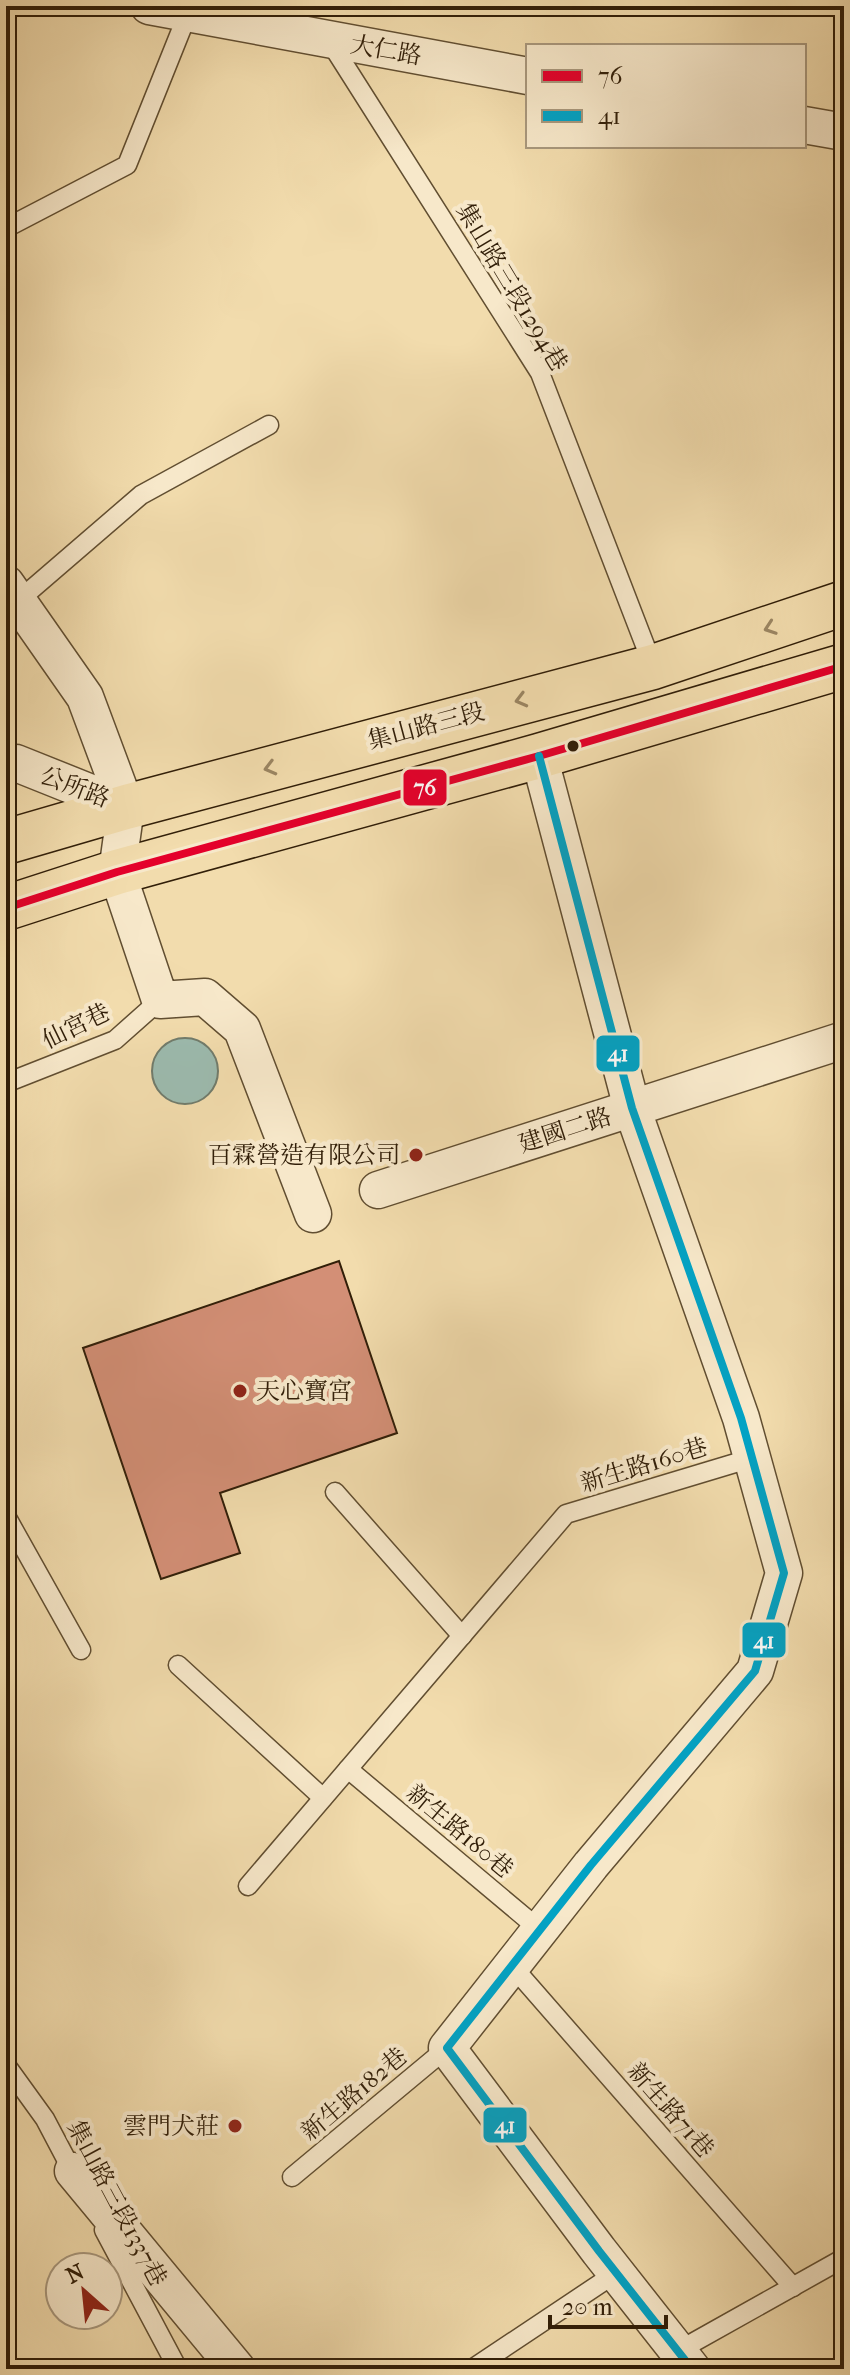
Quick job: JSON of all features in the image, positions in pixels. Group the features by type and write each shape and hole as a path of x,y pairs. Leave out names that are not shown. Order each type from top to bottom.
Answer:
{"main road":[{"name":"集山路三段","path":"6,842 126,807 653,667 844,603"},
{"path":"6,908 117,872 539,756 844,666"}],"street":[{"name":"大仁路","path":"149,6 526,76"},
{"path":"806,125 844,132"},
{"path":"12,592 85,697 126,807"},
{"path":"539,756 632,1108 741,1418 784,1573 755,1671 591,1865 447,2048 685,2360"},
{"name":"公所路","path":"6,764 16,763 126,807 117,872"},
{"path":"117,872 160,1000 205,997 242,1029 313,1214"},
{"name":"建國二路","path":"378,1190 844,1040"},
{"path":"73,2171 237,2369"}],"lane":[{"path":"6,228 127,165 188,13"},
{"name":"集山路三段1294巷","path":"329,39 540,373 653,667"},
{"path":"12,592 141,495 269,425"},
{"name":"仙宮巷","path":"6,1083 115,1040 160,1000"},
{"name":"新生路160巷","path":"248,1886 566,1514 752,1458"},
{"path":"335,1492 462,1636"},
{"path":"6,1516 81,1650"},
{"path":"178,1665 323,1798"},
{"name":"新生路180巷","path":"348,1769 540,1930"},
{"name":"新生路71巷","path":"512,1966 793,2287"},
{"name":"新生路182巷","path":"292,2177 447,2048"},
{"name":"集山路三段1337巷","path":"6,2065 45,2119 178,2369"},
{"path":"685,2360 793,2287 844,2258"},
{"path":"472,2369 616,2273"}],"shaded area":[{"path":"185,1038 198,1041 208,1048 215,1058 218,1071 215,1084 208,1094 198,1101 185,1104 172,1101 162,1094 155,1084 152,1071 155,1058 162,1048 172,1041"}],"building":[{"name":"天心寶宮","path":"339,1261 397,1433 220,1493 240,1553 161,1579 83,1348"}],"transit line":[{"name":"76","path":"6,908 117,872 539,756 844,666"},
{"name":"41","path":"539,756 632,1108 741,1418 784,1573 755,1671 591,1865 447,2048 692,2369"}],"place":[{"name":"百霖營造有限公司","path":"416,1155"},
{"name":"天心寶宮","path":"240,1391"},
{"name":"雲門犬莊","path":"235,2126"}]}
